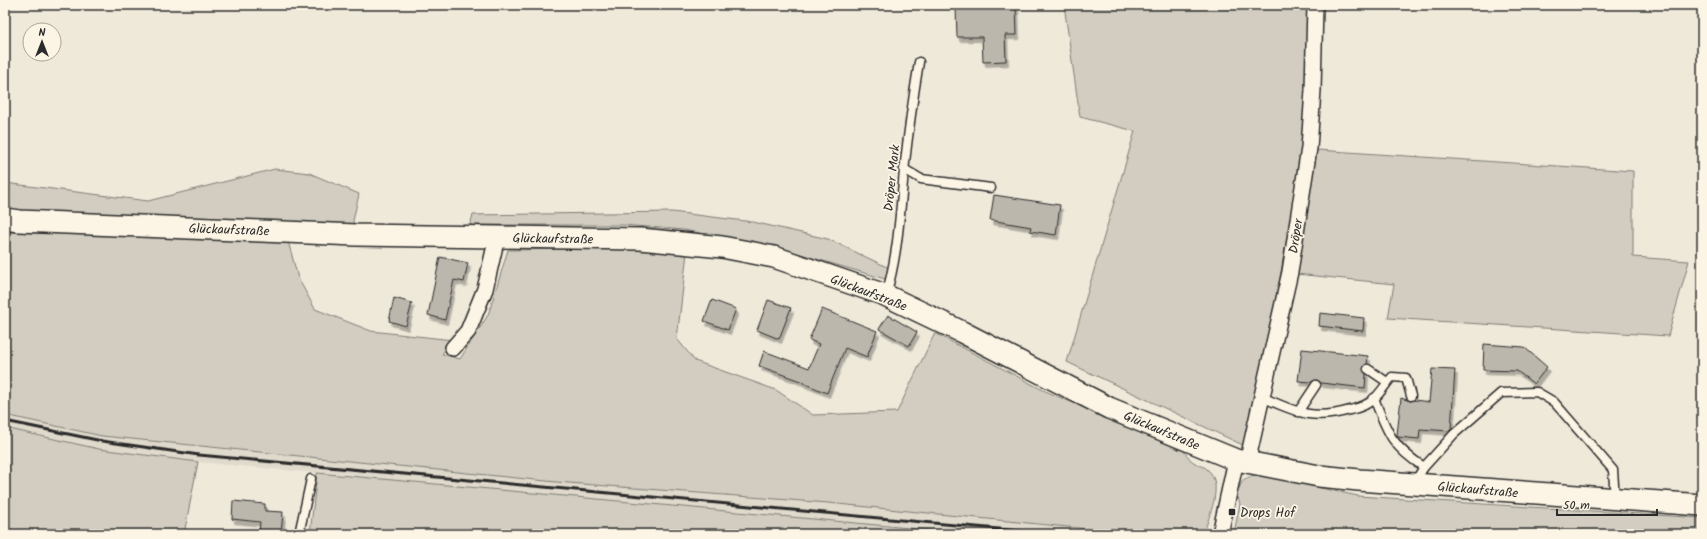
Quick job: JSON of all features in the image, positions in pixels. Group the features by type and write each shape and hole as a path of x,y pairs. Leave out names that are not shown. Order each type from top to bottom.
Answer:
{"main road":[{"name":"Glückaufstraße","path":"5,219 356,234 640,239 722,247 774,257 885,295 962,332 1109,408 1242,462 1319,476 1419,476 1614,500 1702,505"}],"street":[{"name":"Dröper","path":"1220,534 1262,397 1290,272 1309,148 1313,90 1315,5"},
{"path":"454,348 468,331 485,289 497,237"}],"lane":[{"name":"Dröper Mark","path":"885,295 894,260 904,169 919,62"},
{"path":"904,169 921,179 991,188"},
{"path":"1368,369 1388,382"},
{"path":"1262,397 1298,412 1321,416 1339,413 1362,406 1374,398 1392,377 1406,378 1411,396"},
{"path":"1298,412 1316,385"},
{"path":"1374,398 1386,429 1419,476 1454,434 1501,393 1538,392 1554,402 1613,470 1614,500"},
{"path":"299,534 311,479"}],"shaded area":[{"path":"1064,5 1307,5 1307,93 1301,154 1281,272 1247,447 1067,362 1135,131 1080,117"},
{"path":"1317,150 1633,171 1633,257 1689,261 1668,336 1388,318 1394,284 1296,274"},
{"path":"275,169 309,173 359,194 353,221 356,235 40,213 5,208 5,183 148,201"},
{"path":"672,212 753,222 828,239 889,268 885,279 782,249 684,230 623,225 470,225 473,215"},
{"path":"5,232 288,241 298,278 315,309 371,331 453,340 442,354 460,359 488,315 508,250 637,248 687,253 677,339 695,361 776,390 813,415 897,412 935,333 1043,390 1184,451 1192,461 1206,468 1213,476 1215,492 1212,509 1204,533 1185,531 1180,534 1138,534 828,503 556,482 102,436 5,415"},
{"path":"5,415 102,436 556,482 828,503 1138,534 974,534 198,462 99,449 21,432 5,428"},
{"path":"5,428 99,449 198,462 184,534 5,534"},
{"path":"317,473 974,534 310,534"},
{"path":"1256,474 1358,496 1702,518 1702,534 1228,534 1228,531 1235,528 1240,504 1237,495 1239,488 1243,480"}],"building":[{"path":"1016,6 1017,35 1005,35 1006,61 983,62 982,37 957,37 956,8"},
{"path":"994,195 1060,205 1056,235 1030,231 1031,227 990,220"},
{"path":"440,257 468,263 464,282 454,280 445,320 428,315"},
{"path":"394,298 412,303 406,326 389,321"},
{"path":"712,300 736,309 728,330 704,321"},
{"path":"768,300 791,308 779,339 757,330"},
{"path":"822,309 877,331 867,357 845,348 827,393 803,382 759,366 764,351 809,368 819,344 809,340"},
{"path":"1320,313 1364,318 1363,331 1319,326"},
{"path":"888,315 917,332 909,346 879,329"},
{"path":"1484,344 1524,347 1547,367 1534,384 1517,371 1483,370"},
{"path":"1302,349 1368,356 1367,364 1363,368 1366,374 1365,388 1321,383 1317,380 1311,382 1298,381"},
{"path":"1432,369 1455,370 1451,429 1449,431 1420,429 1419,439 1398,437 1401,398 1410,401 1415,400 1429,402"},
{"path":"233,501 265,504 265,511 283,512 281,534 259,534 260,522 232,519"}],"railway":[{"path":"5,421 102,441 199,455 1052,534"}],"place":[{"name":"Drops Hof","path":"1232,512"}]}
